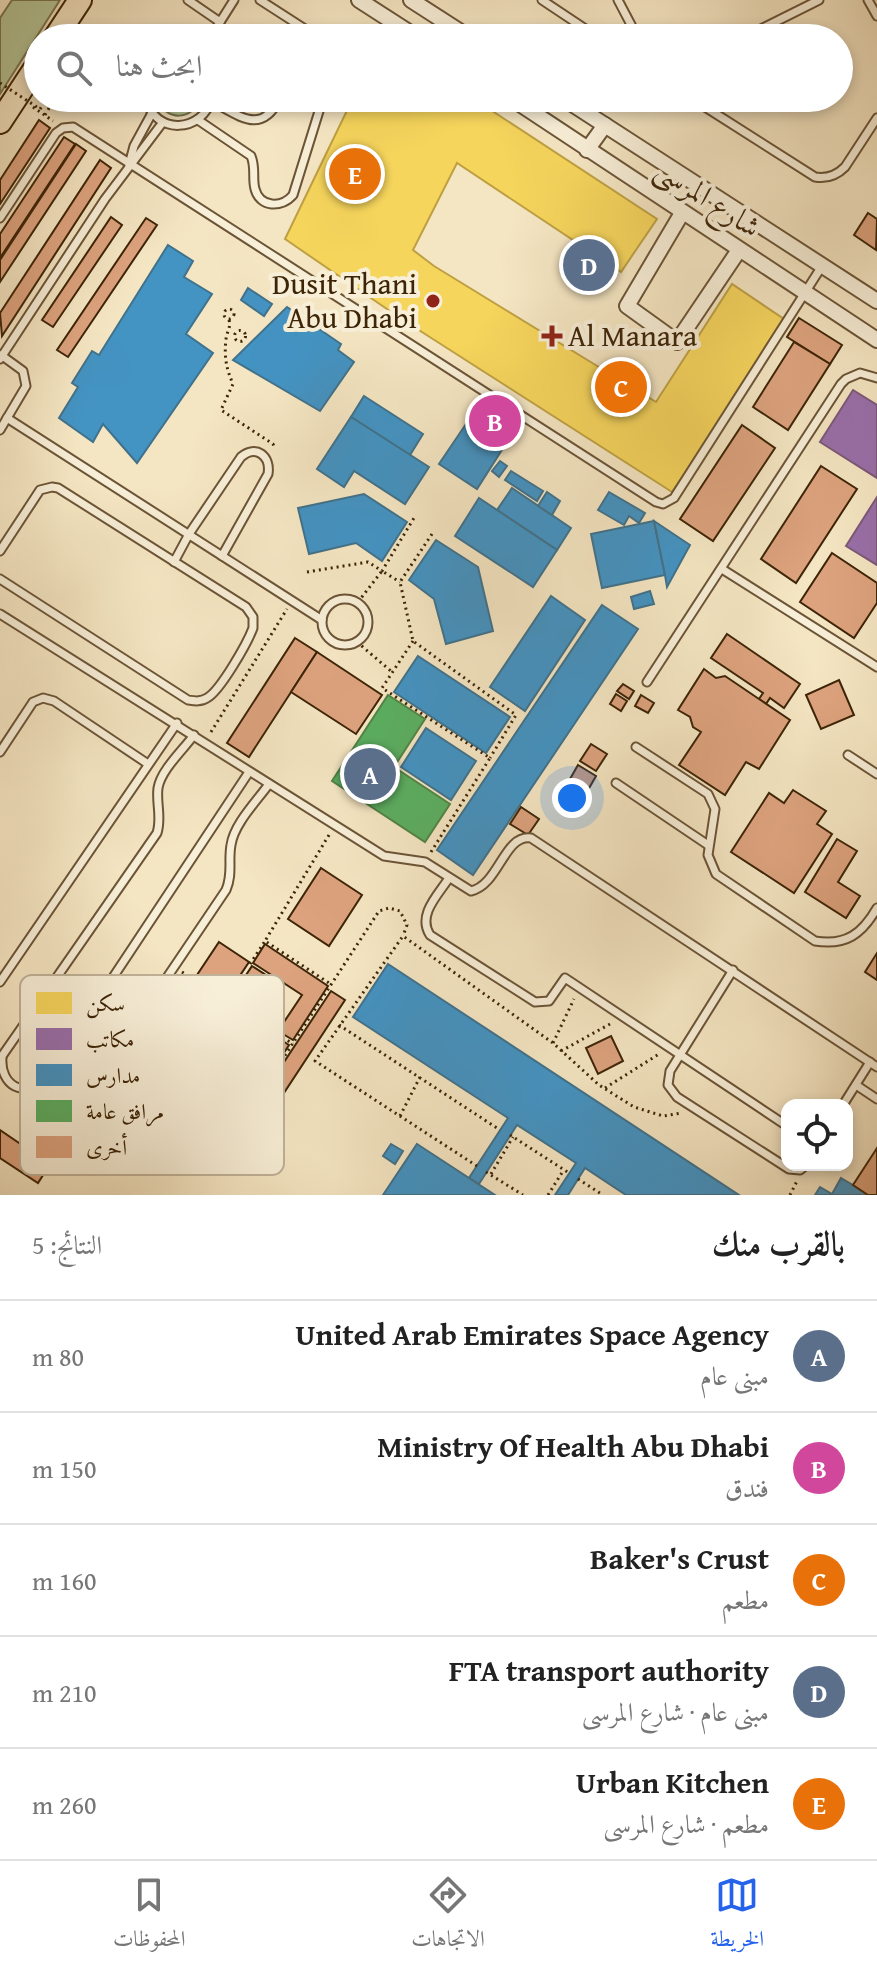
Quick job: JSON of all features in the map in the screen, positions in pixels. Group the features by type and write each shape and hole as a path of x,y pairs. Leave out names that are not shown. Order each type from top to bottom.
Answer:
{"main road":[{"path":"64,24 80,0"},
{"path":"0,122 8,90 24,76"}],"street":[{"path":"359,0 396,24"},
{"path":"411,0 448,24"},
{"name":"شارع المرسى","path":"531,112 877,340"},
{"name":"شارع المرسى","path":"585,112 877,301"},
{"path":"587,150 605,125"},
{"path":"682,213 627,306 677,342 739,250"}],"lane":[{"path":"188,0 220,22 234,0"},
{"path":"260,0 297,24"},
{"path":"542,0 578,24"},
{"path":"618,0 631,24"},
{"path":"771,24 819,0"},
{"path":"868,0 877,16"},
{"path":"129,165 134,146 152,113 163,122 181,126 198,120 205,112"},
{"path":"234,112 255,121 272,112"},
{"path":"198,120 244,149 255,165 254,183 258,196 269,204 282,204 293,195 319,112"},
{"path":"713,112 815,177 823,178 839,173 845,167 877,118"},
{"path":"0,430 23,393 26,378 17,365 1,356 129,165 163,122"},
{"path":"0,218 56,133 63,128 78,130 656,502 669,502 674,498 822,266"},
{"path":"647,682 841,384 860,373 877,378"},
{"path":"7,418 322,620"},
{"path":"174,562 189,534 241,457 247,451 257,451 270,464 268,474 222,556"},
{"path":"0,551 40,490 52,487 246,607 253,617 251,634 214,692 203,701 188,700 0,579"},
{"path":"722,569 877,667"},
{"path":"351,599 358,602 364,608 368,622 363,637 357,642 342,645 330,639 322,620 329,606 335,601 351,599"},
{"path":"0,614 384,856 425,862 466,890 476,890 489,881 514,844 522,838 531,838 874,1065 847,1099"},
{"path":"0,752 33,702 43,698 54,701 148,764"},
{"path":"0,982 177,723"},
{"path":"59,975 157,833 161,779 194,735"},
{"path":"636,747 708,794 713,801 714,817 708,845 711,865 716,874 815,941 829,944 856,936 867,926 877,908"},
{"path":"848,755 877,774"},
{"path":"115,975 249,772"},
{"path":"616,783 708,845"},
{"path":"169,975 226,890 231,872 230,852 234,834 269,784"},
{"path":"449,878 426,915 425,926 430,935 535,1002 549,1001 565,978 781,1122"},
{"path":"733,970 670,1071 668,1085 677,1097 781,1164"},
{"path":"20,1031 1,1058 3,1074 13,1086 20,1087"},
{"path":"856,1085 877,1099"}],"path":[{"path":"41,112 63,128"},
{"path":"229,320 223,356 233,384 221,410 273,444 277,462 268,474"},
{"path":"226,340 235,338"},
{"path":"358,602 382,571 414,518"},
{"path":"425,862 516,715 413,641 400,582 432,534"},
{"path":"307,572 368,562 400,582"},
{"path":"205,742 292,600"},
{"path":"413,641 382,688 490,758"},
{"path":"357,642 392,672"},
{"path":"250,964 334,825"},
{"path":"284,1058 379,911 389,908 400,911 407,925 403,936 315,1061 477,1166"},
{"path":"403,936 553,1043 605,1088 634,1107 663,1116 697,1110"},
{"path":"265,941 332,985"},
{"path":"174,967 186,975"},
{"path":"553,1043 579,988"},
{"path":"561,1051 623,1017"},
{"path":"339,1025 500,1130"},
{"path":"284,1038 293,1044"},
{"path":"605,1088 669,1047"},
{"path":"400,1116 420,1077"},
{"path":"523,1195 488,1173 512,1136 569,1173"},
{"path":"548,1195 563,1170"},
{"path":"578,1179 603,1195"}],"green space":[{"path":"12,0 60,0 45,24 24,24 24,56 0,94 0,18"},
{"path":"168,112 190,112 179,116"}],"building: سكن":[{"name":"Dusit Thani Abu Dhabi","path":"346,112 494,112 657,219 621,272 457,163 413,250 434,266 656,402 732,284 787,321 672,492 400,318 285,239"}],"building: مكاتب":[{"path":"853,390 877,405 877,478 820,442"},
{"path":"877,497 877,565 846,546"}],"building: مدارس":[{"path":"168,245 193,261 184,277 212,294 186,334 213,353 137,463 103,424 93,442 59,418 78,387 72,383 92,351 99,355"},
{"path":"248,288 272,304 264,316 241,300"},
{"path":"287,307 341,344 338,350 354,362 320,411 233,360"},
{"path":"364,396 423,434 410,455 351,417"},
{"path":"351,417 429,467 405,504 354,471 344,487 317,469"},
{"path":"468,421 505,445 477,489 439,464"},
{"path":"500,461 507,466 499,477 492,471"},
{"path":"511,471 543,491 537,501 505,480"},
{"path":"512,488 571,528 557,550 497,510"},
{"path":"547,492 560,501 552,515 538,506"},
{"path":"609,492 645,513 639,523 629,516 624,525 598,510"},
{"path":"364,494 407,522 382,561 356,543 309,554 298,508"},
{"path":"479,498 557,550 533,587 455,536"},
{"path":"654,521 665,575 602,588 591,534"},
{"path":"654,521 690,545 667,587 665,575"},
{"path":"436,540 478,567 493,631 446,644 434,599 409,580"},
{"path":"650,591 654,604 634,609 631,597"},
{"path":"551,596 585,620 525,711 490,687"},
{"path":"602,605 638,629 473,875 437,850"},
{"path":"418,656 510,717 486,753 394,692"},
{"path":"426,728 476,761 451,800 401,767"},
{"path":"388,964 739,1195 626,1195 585,1168 568,1195 555,1195 576,1163 517,1125 479,1184 469,1178 508,1118 353,1017"},
{"path":"391,1144 403,1151 395,1164 383,1156"},
{"path":"417,1144 495,1195 383,1195"},
{"path":"841,1178 868,1195 815,1195 820,1187 832,1194"}],"building: مرافق عامة":[{"path":"388,695 425,719 394,767 450,804 425,842 332,781"}],"building: أخرى":[{"path":"39,120 50,128 0,204 0,180"},
{"path":"64,137 75,144 0,258 0,234"},
{"path":"76,144 86,151 0,282 0,260"},
{"path":"100,160 111,168 2,336 0,313"},
{"path":"868,213 877,219 876,250 854,235"},
{"path":"111,217 122,225 53,327 42,320"},
{"path":"146,218 157,225 68,357 57,350"},
{"path":"799,318 842,345 830,364 787,337"},
{"path":"794,342 830,364 788,430 753,407"},
{"path":"742,425 775,448 713,541 680,519"},
{"path":"821,466 857,489 796,583 761,559"},
{"path":"832,553 877,583 877,603 854,638 800,602"},
{"path":"727,634 800,684 784,708 770,698 766,704 759,699 763,693 711,658"},
{"path":"295,638 317,652 249,757 227,743"},
{"path":"317,652 382,695 356,734 291,692"},
{"path":"704,669 716,678 725,676 790,720 759,769 746,762 725,795 679,765 701,732 693,727 690,717 678,710"},
{"path":"839,680 854,715 821,729 806,695"},
{"path":"623,684 634,691 629,699 617,691"},
{"path":"616,694 627,701 621,711 610,704"},
{"path":"641,695 654,703 648,713 635,706"},
{"path":"591,744 607,754 596,771 580,761"},
{"path":"578,765 596,776 584,797 566,786"},
{"path":"793,790 826,811 817,824 832,834 794,893 731,852 769,793 784,803"},
{"path":"521,807 539,819 528,835 510,824"},
{"path":"837,839 857,851 838,882 860,896 846,918 805,892"},
{"path":"321,868 362,895 329,946 288,919"},
{"path":"219,942 249,962 240,975 197,975"},
{"path":"265,944 328,986 293,1040 284,1035 284,1022 302,995 284,983 284,975 271,975 253,963"},
{"path":"877,953 877,980 865,972"},
{"path":"252,966 266,975 246,975"},
{"path":"331,991 345,1000 284,1093 284,1062"},
{"path":"611,1036 623,1061 598,1074 586,1048"},
{"path":"0,1130 20,1144 20,1171 0,1158"},
{"path":"877,1148 877,1195 868,1195 853,1185"},
{"path":"26,1175 43,1175 38,1183"}],"place":[{"name":"Urban Kitchen","path":"355,174"},
{"name":"FTA transport authority","path":"589,265"},
{"name":"Dusit Thani Abu Dhabi","path":"433,301"},
{"name":"Al Manara","path":"552,336"},
{"name":"Baker's Crust","path":"621,387"},
{"name":"Ministry Of Health Abu Dhabi","path":"495,421"},
{"name":"United Arab Emirates Space Agency","path":"370,774"}]}
